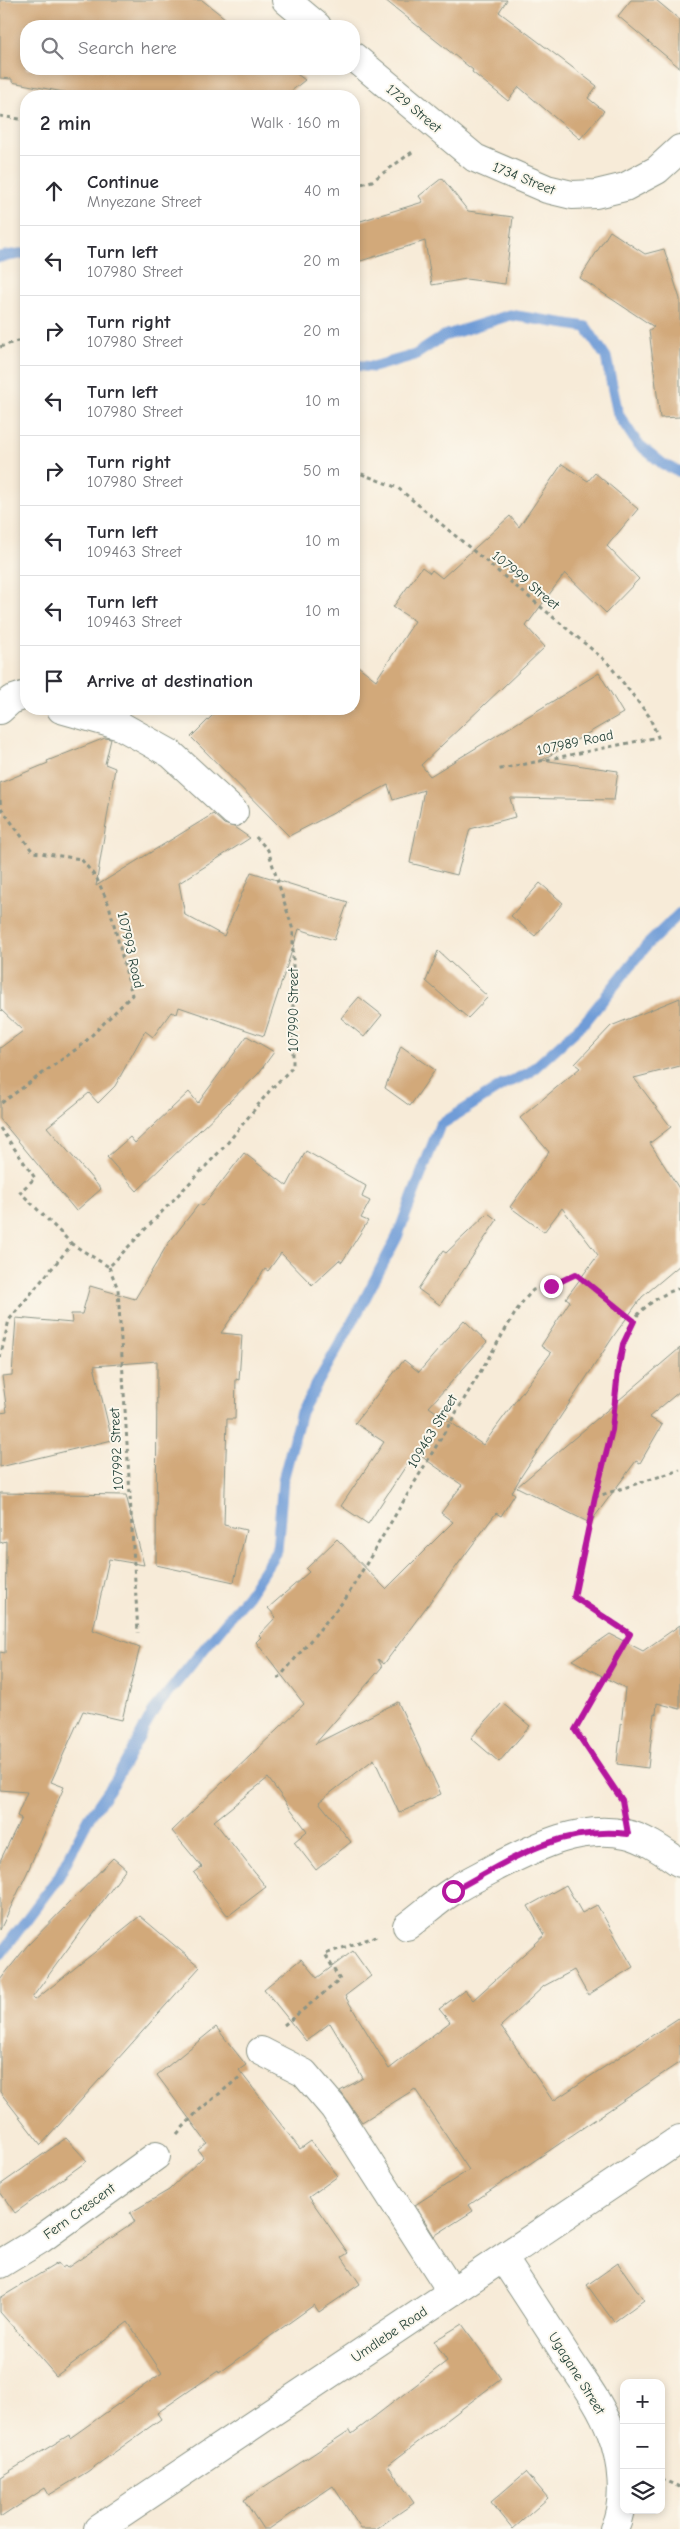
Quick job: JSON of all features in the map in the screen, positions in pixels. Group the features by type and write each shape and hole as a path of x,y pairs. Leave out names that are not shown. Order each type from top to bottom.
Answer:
{"street":[{"path":"286,0 310,20"},
{"name":"1729 Street","path":"360,62 475,158"},
{"name":"1734 Street","path":"475,158 548,189 572,195 596,194 625,187 657,170 680,149"},
{"path":"0,710 11,700 20,697"},
{"path":"82,715 121,726 172,754 234,812"},
{"path":"408,1926 453,1891 540,1845 582,1833 606,1832 628,1834 661,1850 680,1863"},
{"path":"261,2051 304,2073 314,2082 334,2108 452,2292"},
{"name":"Umdlebe Road","path":"98,2529 680,2139"},
{"name":"Fern Crescent","path":"0,2264 41,2239 156,2156"},
{"name":"Ugagane Street","path":"503,2258 596,2402 611,2432 619,2462 621,2487 618,2520 614,2529"}],"path":[{"path":"0,116 20,119"},
{"path":"360,184 372,181 442,131"},
{"path":"0,347 20,340"},
{"name":"107999 Street","path":"360,473 398,488 607,662 649,716 658,737"},
{"name":"107989 Road","path":"496,770 658,737"},
{"name":"107993 Road","path":"0,800 1,808 33,852 81,859 98,879 109,905 132,994 82,1045 0,1104"},
{"name":"107990 Street","path":"109,1267 225,1146 271,1089 293,1067 293,930 268,850 234,812"},
{"path":"0,1128 35,1178 20,1192 72,1244 109,1267"},
{"path":"0,1358 9,1320 72,1244"},
{"name":"107992 Street","path":"109,1267 118,1289 138,1633"},
{"name":"109463 Street","path":"278,1679 346,1598 520,1305 533,1290 551,1286 576,1274 634,1321"},
{"path":"628,1834 622,1800 575,1730 630,1634 574,1597 595,1497 612,1430 618,1370 623,1344 634,1321 649,1305 670,1291 680,1288"},
{"path":"595,1497 680,1470"},
{"path":"665,2481 680,2487"}],"building":[{"path":"0,0 202,0 227,20 20,20 20,75 298,75 305,80 292,90 53,90 12,82 12,79 0,78"},
{"path":"385,0 507,0 499,12 597,86 588,98 604,111 580,139 519,87 508,101 472,72 473,70"},
{"path":"631,0 656,0 680,20 680,68 618,16"},
{"path":"442,178 468,211 513,217 505,284 466,279 432,285 425,241 360,261 360,221 423,202 419,196"},
{"path":"610,231 645,254 664,249 680,299 680,417 660,418 649,330 654,327 580,278"},
{"path":"562,464 588,481 595,473 638,509 607,546 639,579 606,613 565,573 526,626 545,647 421,765 430,776 599,673 623,713 542,760 618,771 614,800 510,798 515,817 470,829 457,875 410,863 424,790 393,800 388,785 289,836 191,737 213,715 360,715 360,668 376,680 415,621 393,607 422,567 430,573 432,570 442,578 510,516 519,527"},
{"path":"105,738 111,739 105,764 115,768 96,886 213,814 224,824 234,827 250,838 179,883 185,915 224,936 251,872 348,902 334,940 299,929 264,1036 179,1007 177,1014 171,1012 153,1037 145,1031 115,1086 98,1103 89,1093 47,1127 101,1189 76,1211 0,1119 0,1048 23,1031 0,1009 0,783 48,763 47,761"},
{"path":"540,883 563,903 535,936 511,916"},
{"path":"438,951 488,997 468,1018 426,981"},
{"path":"359,997 382,1015 364,1037 341,1018"},
{"path":"680,998 680,1066 634,1078 671,1127 650,1143 680,1190 680,1265 642,1297 615,1334 522,1475 512,1492 515,1494 501,1516 496,1513 384,1664 378,1659 382,1667 315,1744 398,1702 441,1794 399,1813 374,1759 319,1802 351,1842 316,1870 294,1842 307,1831 268,1778 214,1821 266,1887 228,1916 194,1873 202,1867 172,1831 304,1704 256,1642 261,1637 259,1635 276,1617 268,1608 309,1572 306,1569 337,1539 386,1589 453,1522 441,1513 462,1485 415,1452 368,1524 341,1506 384,1442 355,1423 404,1360 419,1372 464,1320 487,1342 429,1407 483,1445 551,1353 541,1346 570,1301 566,1298 598,1255 562,1208 544,1232 510,1207 549,1152 520,1118 580,1068 575,1064 611,1026"},
{"path":"247,1036 274,1052 258,1074 137,1191 107,1157 130,1137 135,1143 189,1092 198,1103"},
{"path":"401,1046 435,1070 410,1106 385,1088"},
{"path":"306,1151 366,1186 362,1197 370,1201 361,1218 368,1221 342,1262 339,1260 312,1285 281,1253 268,1271 265,1269 221,1333 242,1335 239,1380 236,1379 235,1419 227,1419 224,1525 246,1530 234,1582 156,1565 157,1361 94,1366 112,1440 0,1467 0,1413 7,1412 2,1376 12,1375 16,1318 72,1323 71,1314 82,1314 90,1286 135,1299 167,1245 199,1204 203,1206 244,1153 287,1186"},
{"path":"488,1213 497,1220 440,1305 418,1289 443,1251 446,1253"},
{"path":"680,1348 680,1391 649,1417 662,1425 640,1463 636,1461 590,1523 517,1487"},
{"path":"0,1493 126,1495 144,1565 109,1559 93,1630 140,1647 122,1720 83,1711 51,1782 64,1787 0,1930 0,1861 21,1818 17,1816 27,1792 0,1790 0,1652 5,1653 6,1541 0,1543"},
{"path":"680,1625 680,1709 657,1703 656,1714 654,1713 648,1768 617,1764 625,1688 572,1660 610,1634 643,1651"},
{"path":"502,1703 530,1726 499,1762 471,1738"},
{"path":"113,1858 126,1869 32,1998 35,2000 140,1916 200,1967 41,2145 0,2092 0,1980 27,1946"},
{"path":"566,1885 582,1913 597,1905 633,1967 588,1995 574,1970 544,1986 501,2026 553,2101 680,2017 680,2062 469,2205 473,2211 434,2236 415,2205 469,2170 415,2089 362,2122 340,2091 363,2078 330,2023 306,2041 264,1989 301,1959 317,1978 353,1951 371,1976 345,1996 389,2069 450,2022 439,2009 465,1990 473,2000 545,1935 528,1906"},
{"path":"216,2027 246,2065 239,2070 300,2149 311,2141 338,2176 309,2197 348,2253 342,2257 360,2284 319,2312 314,2305 219,2373 218,2371 157,2413 161,2419 87,2472 49,2495 45,2488 0,2518 0,2477 69,2435 70,2438 162,2373 128,2322 56,2376 0,2312 0,2298 58,2263 62,2268 65,2266 67,2268 135,2222 130,2213 169,2190 203,2157 198,2150 207,2143 157,2075"},
{"path":"66,2138 87,2161 15,2213 0,2192 0,2185"},
{"path":"618,2263 644,2300 614,2322 587,2285"},
{"path":"462,2324 501,2379 388,2465 414,2503 376,2529 361,2529 333,2486 269,2529 263,2529 244,2500 350,2430 352,2434 447,2361 434,2341"},
{"path":"526,2472 548,2498 513,2529 491,2502"}],"waterway":[{"path":"0,257 20,254"},
{"path":"360,366 373,367 415,355 444,336 510,315 586,327 606,357 618,414 637,443 663,464 680,472"},
{"path":"0,1955 59,1876 89,1818 116,1780 154,1710 248,1595 277,1550 283,1480 301,1412 359,1310 397,1237 440,1125 503,1085 529,1073 585,1022 647,945 680,913"}],"route":[{"path":"453,1891 540,1845 582,1833 606,1832 628,1834 622,1800 575,1730 630,1634 574,1597 595,1497 612,1430 618,1370 623,1344 634,1321 576,1274 551,1286"}]}
